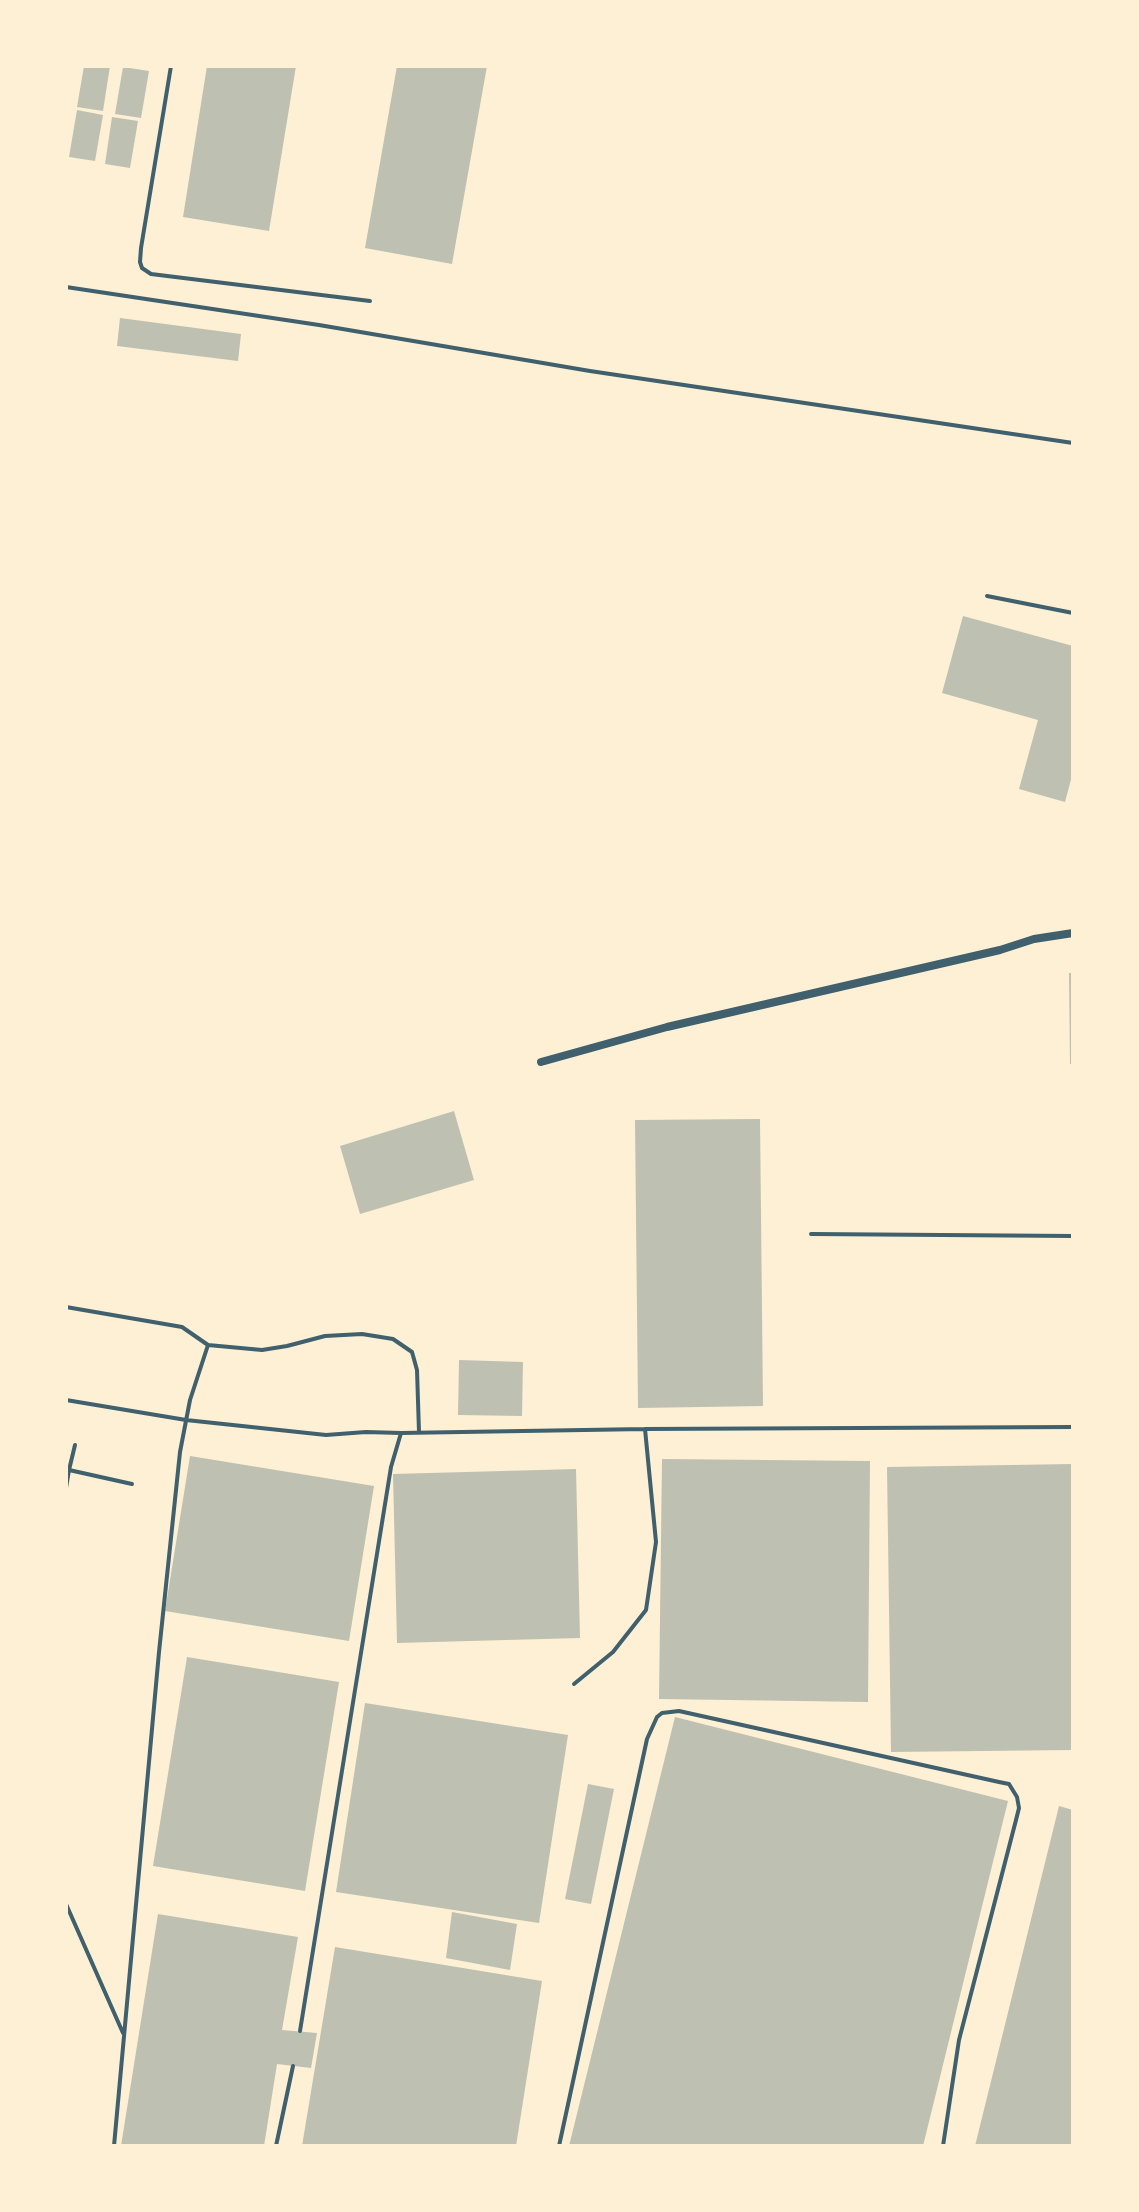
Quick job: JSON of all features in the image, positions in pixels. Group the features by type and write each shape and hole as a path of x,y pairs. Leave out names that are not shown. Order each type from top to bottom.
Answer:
{"street":[{"path":"541,1062 667,1027 1034,939 1073,933"}],"lane":[{"path":"171,66 141,248 142,268 151,274 370,301"},
{"path":"66,287 351,330 590,371 1073,443"},
{"path":"987,596 1073,613"},
{"path":"811,1234 1073,1236"},
{"path":"66,1307 182,1327 208,1345 262,1350 325,1336 362,1334 393,1339 412,1352 417,1370 419,1432"},
{"path":"114,2146 180,1452 208,1345"},
{"path":"66,1400 186,1420 326,1435 645,1429 1073,1427"},
{"path":"574,1684 613,1652 646,1610 656,1542 645,1429"},
{"path":"300,2031 391,1467 401,1433"},
{"path":"66,1488 75,1445"},
{"path":"68,1470 132,1484"},
{"path":"559,2146 647,1739 657,1717 662,1713 679,1711 1009,1784 1017,1797 1019,1808 959,2040 943,2146"},
{"path":"66,1904 124,2035"},
{"path":"276,2146 293,2066"}],"building":[{"path":"84,66 110,66 103,111 77,107"},
{"path":"207,66 296,66 269,231 183,217"},
{"path":"397,66 487,66 452,264 365,248"},
{"path":"123,67 149,71 141,118 115,114"},
{"path":"77,110 103,115 95,161 69,157"},
{"path":"112,117 138,121 130,168 105,164"},
{"path":"120,318 241,334 238,361 117,346"},
{"path":"963,616 1073,646 1073,772 1065,802 1019,789 1038,720 942,693"},
{"path":"1069,973 1073,973 1073,1064 1070,1064"},
{"path":"454,1111 474,1180 360,1214 340,1146"},
{"path":"760,1119 763,1406 638,1408 635,1120"},
{"path":"459,1360 523,1362 522,1416 458,1415"},
{"path":"190,1456 374,1486 349,1641 165,1611"},
{"path":"662,1459 870,1461 868,1702 659,1699"},
{"path":"1073,1464 1073,1750 891,1752 887,1467"},
{"path":"576,1469 580,1638 397,1643 393,1474"},
{"path":"187,1657 339,1682 305,1891 153,1866"},
{"path":"365,1703 568,1735 539,1923 336,1892"},
{"path":"675,1717 1008,1801 923,2146 569,2146"},
{"path":"588,1784 614,1789 591,1904 565,1899"},
{"path":"1059,1806 1073,1810 1073,2146 975,2146"},
{"path":"452,1912 517,1924 510,1970 446,1958"},
{"path":"158,1914 298,1937 282,2030 317,2033 311,2068 277,2064 264,2146 121,2146"},
{"path":"335,1947 542,1981 516,2146 302,2146"}]}
